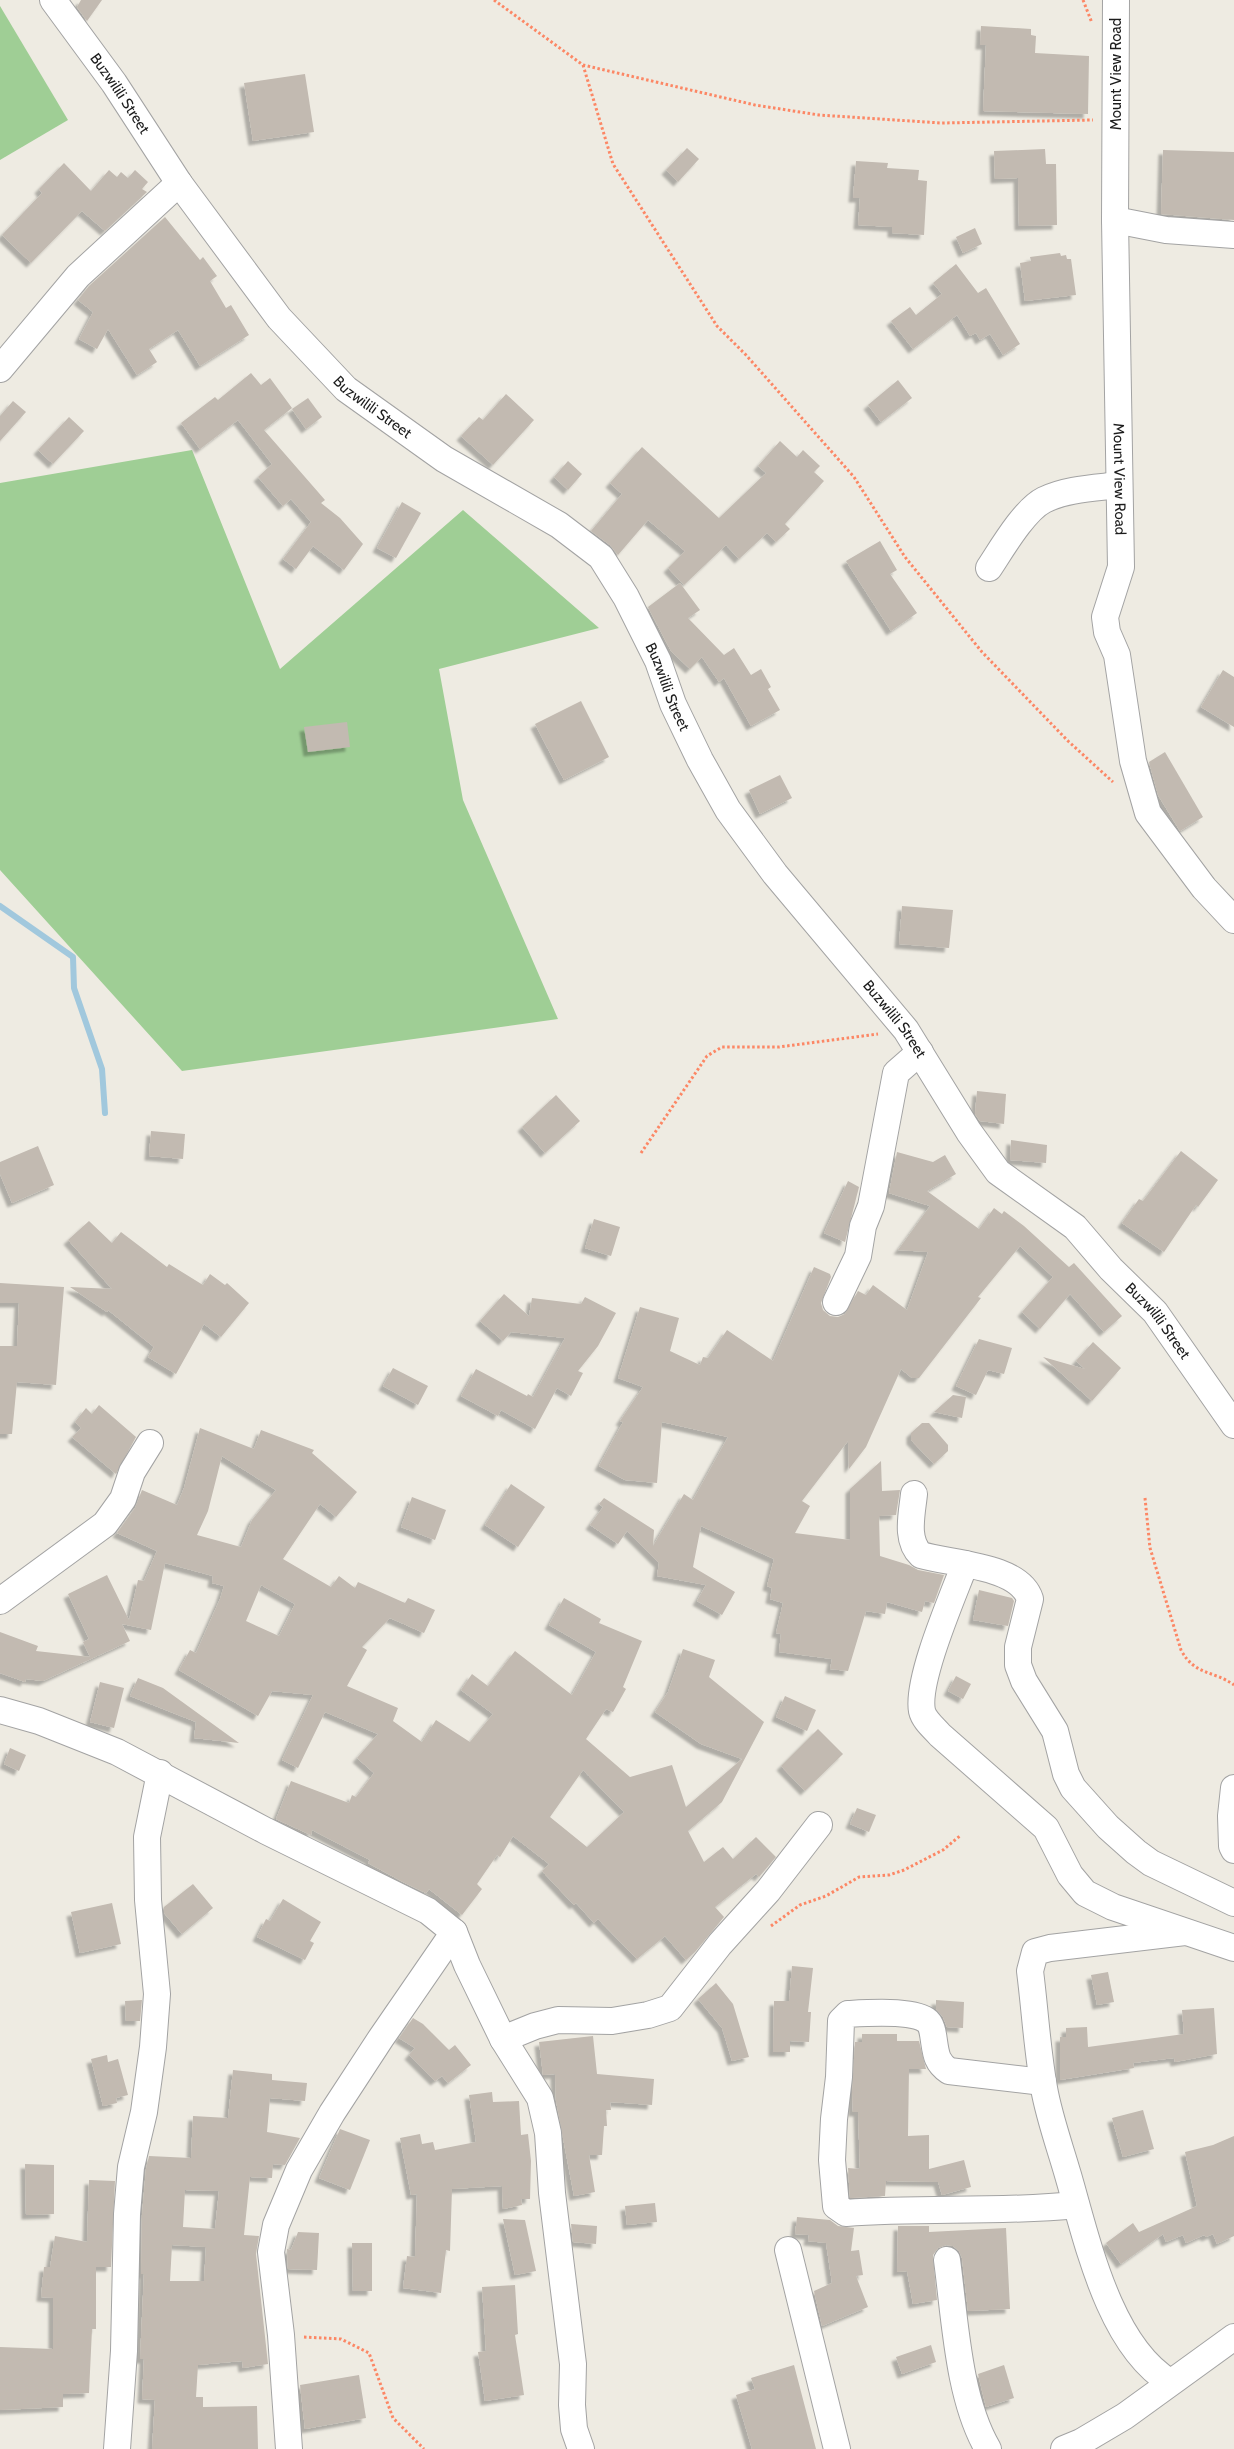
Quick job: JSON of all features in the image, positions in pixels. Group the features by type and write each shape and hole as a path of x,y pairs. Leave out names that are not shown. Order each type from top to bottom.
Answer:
{"street":[{"name":"Buzwilili Street","path":"53,0 114,83 179,183 279,318 346,389 444,460 560,525 601,557 626,597 658,661 673,704 692,744 728,810 775,874 906,1030 969,1132 998,1172 1075,1227 1111,1269 1155,1312 1234,1425"},
{"name":"Mount View Road","path":"1116,0 1117,120 1115,220 1120,394 1119,485 1121,566 1104,617 1107,632 1117,656 1133,761 1148,813 1204,888 1234,920"},
{"path":"0,369 78,276 179,183"},
{"path":"1115,220 1166,230 1234,235"},
{"path":"989,568 1019,523 1043,500 1076,491 1119,485"},
{"path":"836,1302 858,1256 863,1226 871,1206 896,1073 920,1052"},
{"path":"0,1601 105,1524 119,1506 132,1472 150,1443"},
{"path":"914,1494 911,1529 914,1548 921,1555 965,1564 1006,1576 1024,1586 1028,1592 1030,1599 1018,1647 1018,1665 1024,1681 1055,1731 1066,1774 1073,1788 1108,1827 1136,1852 1152,1863 1234,1903"},
{"path":"965,1564 923,1681 922,1705 925,1718 940,1735 1046,1828 1070,1875 1085,1893 1112,1907 1234,1948"},
{"path":"0,1710 38,1721 118,1752 160,1772 196,1795 428,1911 454,1932 467,1965 503,2039 540,2098 548,2133 552,2193 574,2364 572,2405 574,2429 581,2449"},
{"path":"117,2449 124,2352 128,2195 131,2167 144,2112 157,1994 148,1900 147,1837 160,1772"},
{"path":"1234,1788 1230,1816 1232,1846 1234,1850"},
{"path":"503,2039 535,2026 558,2020 612,2021 648,2015 670,2008 704,1967 720,1944 768,1891 819,1825"},
{"path":"289,2449 281,2335 272,2252 276,2225 286,2197 337,2106 380,2038 454,1932"},
{"path":"1170,2382 1147,2365 1124,2332 1101,2282 1086,2241 1043,2082 1030,1971 1035,1952 1050,1948 1185,1932"},
{"path":"1043,2082 949,2071 940,2065 936,2056 932,2029 927,2021 920,2017 899,2014 848,2014 842,2021 839,2078 834,2119 832,2160 836,2206 846,2213 886,2210 997,2211 1076,2205"},
{"path":"788,2250 837,2449"},
{"path":"946,2260 968,2404 976,2428 988,2449"},
{"path":"1064,2449 1081,2442 1125,2416 1234,2337"}],"path":[{"path":"494,0 583,65 755,105 819,114 940,123 1117,120"},
{"path":"583,65 613,164 717,326 746,355 854,477 905,557 982,652 1068,741 1118,787"},
{"path":"641,1153 707,1056 722,1046 779,1047 906,1030"},
{"path":"1145,1498 1150,1548 1186,1661 1196,1669 1234,1684"},
{"path":"764,1930 800,1905 826,1896 859,1877 889,1875 904,1870 943,1850 960,1835"},
{"path":"281,2335 341,2339 369,2353 393,2418 424,2449"}],"green space":[{"path":"0,6 68,120 0,160"},
{"path":"192,450 280,669 463,510 599,628 439,669 463,800 558,1019 182,1071 0,870 0,483"}],"building":[{"path":"81,0 102,0 87,21 77,7"},
{"path":"981,26 1031,29 1031,35 1036,36 1035,53 1089,56 1088,114 983,111 986,45 980,45"},
{"path":"305,74 314,132 253,141 244,83"},
{"path":"687,148 699,159 678,182 666,170"},
{"path":"1045,149 1046,164 1056,164 1057,225 1019,226 1018,178 995,179 994,151"},
{"path":"1163,150 1234,152 1234,220 1161,214"},
{"path":"856,161 888,163 887,168 919,170 918,180 927,181 924,235 892,233 892,227 858,225 860,198 853,198"},
{"path":"64,163 91,191 109,170 117,177 121,172 128,178 135,170 148,182 142,189 147,192 105,231 82,211 31,263 2,235 42,193 39,189"},
{"path":"165,217 200,260 203,257 217,276 210,281 226,308 231,305 249,335 200,366 178,330 149,349 157,362 137,375 108,329 97,349 79,339 93,312 78,300 89,286"},
{"path":"975,228 982,244 963,253 956,237"},
{"path":"1060,253 1061,256 1066,255 1067,259 1071,259 1076,295 1025,301 1020,263 1031,261 1030,257"},
{"path":"956,264 978,293 986,288 1020,344 1003,355 990,334 980,340 976,333 970,336 957,315 913,349 891,321 910,307 916,315 942,294 933,283"},
{"path":"251,373 261,385 270,378 292,408 264,430 325,500 321,503 340,518 363,544 344,570 313,546 296,569 283,559 311,522 291,499 283,506 258,477 272,464 238,420 200,449 181,423 215,397 218,400"},
{"path":"898,380 912,398 881,422 868,405"},
{"path":"506,394 534,420 493,465 461,436 479,417 483,420"},
{"path":"308,398 322,417 306,429 292,409"},
{"path":"13,401 26,412 0,441 0,416"},
{"path":"69,417 84,431 53,464 38,450"},
{"path":"780,441 797,457 803,450 820,466 814,472 824,481 785,524 790,529 776,542 767,533 739,559 726,545 684,585 668,568 685,551 648,520 618,555 610,545 591,531 622,494 610,483 642,447 719,518 766,473 758,466"},
{"path":"568,461 582,474 568,490 554,477"},
{"path":"402,502 421,513 396,558 377,548"},
{"path":"880,541 897,570 890,574 917,613 891,631 846,561"},
{"path":"680,583 700,610 688,618 724,655 734,648 751,675 761,669 771,687 768,689 780,710 751,726 724,678 719,682 702,657 690,669 671,651 648,607"},
{"path":"1223,670 1234,677 1234,727 1201,707"},
{"path":"581,701 609,757 564,780 535,724"},
{"path":"347,722 350,747 308,752 304,727"},
{"path":"1165,752 1203,817 1180,831 1158,795 1149,762"},
{"path":"780,775 792,798 760,814 749,790"},
{"path":"902,906 953,910 949,948 899,944"},
{"path":"977,1091 1006,1094 1004,1124 980,1121 975,1114"},
{"path":"556,1095 580,1121 545,1153 522,1127"},
{"path":"151,1131 185,1134 183,1159 149,1156"},
{"path":"1011,1140 1047,1145 1046,1163 1010,1160"},
{"path":"38,1146 54,1185 12,1203 0,1174 0,1162"},
{"path":"1181,1151 1218,1180 1198,1207 1196,1205 1164,1252 1122,1223 1139,1199 1143,1201"},
{"path":"897,1152 933,1162 945,1155 956,1174 927,1191 979,1229 994,1208 1002,1214 1004,1211 1024,1226 1069,1267 1074,1263 1122,1316 1104,1332 1070,1294 1040,1329 1022,1312 1053,1277 1020,1246 978,1297 981,1298 919,1378 912,1378 901,1369 866,1447 849,1469 848,1441 802,1501 810,1506 795,1533 850,1540 850,1489 881,1461 882,1491 900,1490 896,1515 879,1516 880,1556 909,1565 918,1570 944,1575 934,1603 925,1601 922,1612 887,1602 885,1614 866,1611 848,1671 830,1669 832,1659 779,1652 781,1634 776,1633 783,1603 770,1599 772,1588 767,1586 774,1559 701,1526 693,1567 735,1592 722,1615 697,1601 706,1585 657,1576 659,1563 627,1531 618,1544 590,1525 603,1507 599,1504 604,1498 654,1530 653,1546 684,1494 693,1500 728,1437 662,1422 657,1483 625,1480 599,1466 623,1422 620,1421 643,1387 618,1378 640,1307 679,1318 670,1351 700,1365 703,1357 708,1358 727,1330 773,1361 814,1267 830,1274 831,1277 821,1303 823,1310 830,1316 838,1317 845,1314 858,1291 866,1295 873,1285 907,1310 928,1252 898,1250 930,1206 889,1193"},
{"path":"848,1181 859,1187 845,1242 824,1233"},
{"path":"594,1219 620,1227 611,1256 585,1248"},
{"path":"89,1221 112,1243 121,1232 167,1267 169,1264 203,1285 210,1274 225,1285 227,1283 249,1303 221,1337 204,1324 176,1374 148,1357 154,1347 108,1310 107,1312 70,1287 112,1289 68,1240"},
{"path":"0,1283 64,1287 56,1385 17,1382 12,1434 0,1434 0,1346 17,1346 19,1303 0,1303"},
{"path":"504,1294 529,1316 532,1298 581,1304 585,1297 616,1313 598,1346 578,1371 583,1373 571,1396 557,1388 535,1429 501,1410 498,1416 461,1396 476,1369 527,1396 528,1394 533,1397 565,1338 511,1332 503,1341 480,1321"},
{"path":"979,1339 1012,1348 1004,1374 988,1370 976,1395 956,1386"},
{"path":"1093,1342 1121,1368 1092,1401 1043,1357 1085,1369 1076,1361"},
{"path":"393,1368 428,1386 418,1405 383,1386"},
{"path":"953,1395 966,1397 962,1418 934,1412"},
{"path":"99,1405 136,1437 116,1474 72,1437 81,1428 75,1422 86,1408 92,1414"},
{"path":"922,1423 929,1423 948,1445 948,1451 934,1464 911,1440 911,1433"},
{"path":"200,1428 254,1449 261,1430 314,1450 312,1453 357,1492 336,1517 320,1504 283,1559 331,1587 339,1576 355,1588 358,1582 405,1603 408,1598 435,1610 424,1633 390,1618 362,1647 367,1650 347,1686 398,1708 393,1721 422,1742 436,1720 470,1742 493,1714 461,1690 472,1674 488,1686 515,1651 572,1695 596,1652 549,1625 564,1598 601,1619 599,1623 642,1641 623,1687 626,1689 613,1712 606,1709 586,1739 630,1777 672,1765 686,1807 742,1759 701,1744 655,1712 668,1692 683,1649 715,1660 709,1677 764,1722 722,1802 688,1831 704,1862 723,1847 733,1859 756,1837 776,1857 759,1877 756,1874 715,1907 724,1917 686,1960 665,1936 637,1959 598,1919 594,1923 576,1903 574,1905 542,1871 549,1864 513,1836 500,1857 497,1855 477,1884 482,1889 462,1915 429,1889 426,1893 405,1883 368,1863 370,1860 312,1830 311,1835 276,1819 291,1781 349,1803 352,1795 356,1797 374,1773 357,1758 378,1734 325,1712 298,1768 282,1760 313,1695 272,1691 258,1716 179,1670 190,1650 196,1653 224,1586 212,1583 213,1576 165,1563 151,1630 122,1624 130,1641 43,1681 26,1679 25,1682 0,1673 0,1632 38,1646 36,1651 90,1657 83,1642 89,1639 68,1594 107,1575 129,1620 138,1580 144,1581 157,1551 117,1533 135,1508 142,1490 177,1505 184,1488","holes":["222,1456 276,1490 252,1520 241,1547 197,1535 208,1511","261,1585 295,1604 279,1636 246,1621","583,1770 624,1812 587,1847 550,1817"]},
{"path":"511,1484 545,1507 518,1547 485,1525"},
{"path":"412,1497 446,1510 435,1540 401,1527"},
{"path":"979,1590 1012,1598 1014,1601 1008,1626 973,1620"},
{"path":"956,1676 971,1684 963,1699 948,1691"},
{"path":"138,1678 163,1688 239,1743 194,1738 196,1722 130,1696"},
{"path":"100,1682 124,1688 114,1728 90,1722"},
{"path":"785,1696 816,1710 807,1731 776,1717"},
{"path":"818,1729 843,1754 805,1791 781,1766"},
{"path":"10,1748 26,1755 19,1771 4,1764"},
{"path":"857,1808 876,1815 869,1832 850,1824"},
{"path":"193,1884 213,1908 182,1934 164,1913 164,1907"},
{"path":"283,1899 321,1922 310,1941 314,1943 305,1960 257,1937 266,1919 270,1921"},
{"path":"112,1903 121,1944 80,1953 71,1912"},
{"path":"792,1966 813,1968 808,2012 811,2012 809,2042 790,2041 790,2052 773,2052 774,2001 789,2001"},
{"path":"1108,1972 1114,2002 1097,2005 1091,1975"},
{"path":"716,1983 733,2004 749,2057 732,2061 722,2028 698,1999"},
{"path":"142,2000 140,2021 126,2021 125,2001"},
{"path":"936,2000 964,2002 963,2028 947,2027 943,2017 936,2009"},
{"path":"1214,2008 1217,2054 1175,2062 1174,2058 1133,2063 1134,2068 1060,2080 1060,2037 1066,2037 1066,2028 1087,2027 1088,2047 1184,2034 1182,2010"},
{"path":"413,2018 423,2024 449,2050 455,2045 471,2065 448,2083 442,2076 435,2081 409,2055 415,2048 399,2038"},
{"path":"862,2034 897,2034 897,2041 919,2041 926,2069 909,2069 908,2136 929,2135 929,2169 964,2160 971,2187 942,2195 938,2182 886,2181 885,2196 850,2198 848,2168 860,2169 858,2112 853,2112 852,2092 855,2042 862,2042"},
{"path":"593,2036 597,2074 654,2079 652,2105 610,2102 611,2110 606,2110 607,2126 604,2126 602,2155 589,2155 595,2192 574,2196 556,2101 555,2074 543,2075 539,2042"},
{"path":"107,2055 108,2062 118,2059 128,2095 116,2098 117,2103 103,2106 91,2059"},
{"path":"233,2070 272,2074 272,2080 307,2083 305,2101 270,2098 267,2132 300,2138 285,2165 273,2164 272,2178 250,2177 244,2235 259,2236 256,2254 268,2364 243,2368 242,2361 198,2365 196,2397 203,2397 203,2407 257,2406 258,2449 152,2449 155,2400 142,2399 144,2359 140,2359 144,2274 141,2274 142,2215 146,2169 149,2156 191,2158 193,2116 228,2118","holes":["185,2190 219,2191 215,2229 183,2227","172,2245 206,2247 204,2281 170,2281"]},
{"path":"492,2092 493,2102 519,2101 521,2135 528,2134 531,2161 530,2199 521,2199 522,2205 503,2209 502,2186 452,2189 450,2251 446,2250 441,2293 403,2288 407,2256 415,2257 417,2194 411,2195 400,2138 420,2134 422,2144 433,2142 435,2150 476,2142 469,2095"},
{"path":"1143,2110 1154,2149 1123,2157 1112,2118"},
{"path":"340,2129 370,2140 350,2190 319,2178"},
{"path":"1234,2136 1234,2236 1217,2244 1213,2234 1206,2237 1204,2235 1186,2243 1183,2235 1166,2242 1163,2234 1121,2264 1106,2243 1133,2223 1139,2232 1197,2206 1185,2152 1213,2145"},
{"path":"25,2164 54,2165 54,2214 26,2215"},
{"path":"89,2180 115,2181 111,2267 96,2267 96,2329 92,2329 89,2393 63,2394 63,2407 0,2410 0,2347 53,2349 53,2298 41,2297 44,2267 50,2267 55,2236 87,2242"},
{"path":"655,2203 657,2222 627,2225 625,2206"},
{"path":"797,2217 830,2220 838,2226 854,2228 851,2251 859,2250 863,2275 856,2276 868,2307 822,2326 814,2291 832,2283 826,2243 808,2241 809,2235 795,2234"},
{"path":"503,2219 525,2220 536,2271 515,2275"},
{"path":"571,2224 597,2226 596,2244 573,2242"},
{"path":"898,2226 929,2226 929,2232 1006,2228 1010,2309 968,2311 962,2258 959,2251 953,2246 946,2245 938,2248 933,2255 937,2300 913,2304 907,2271 897,2272"},
{"path":"298,2232 319,2233 317,2270 288,2269 287,2249 291,2250"},
{"path":"352,2243 372,2243 372,2291 353,2291"},
{"path":"515,2285 518,2334 515,2335 524,2395 485,2401 478,2352 486,2351 482,2287"},
{"path":"931,2345 936,2362 902,2374 896,2357"},
{"path":"794,2365 816,2449 752,2449 736,2395 755,2389 751,2378"},
{"path":"1004,2365 1014,2398 986,2407 978,2374"},
{"path":"359,2375 366,2418 305,2429 300,2385"}],"waterway":[{"path":"0,906 73,957 74,988 102,1069 105,1113"}]}
